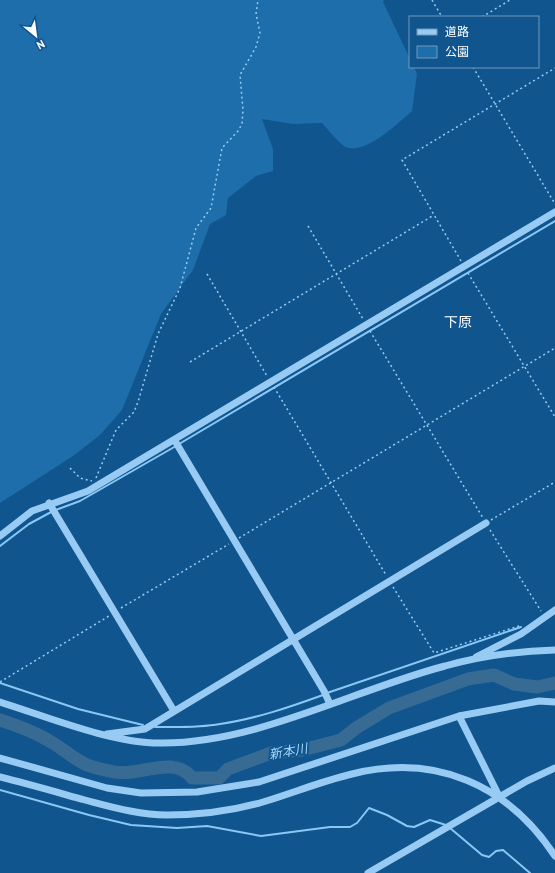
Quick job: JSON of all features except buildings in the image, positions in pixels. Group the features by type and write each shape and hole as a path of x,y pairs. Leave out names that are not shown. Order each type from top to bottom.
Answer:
{"street":[{"path":"0,536 32,511 49,503 88,492 555,212"},
{"path":"175,441 294,640 330,704"},
{"path":"49,503 174,711"},
{"path":"103,734 145,729 486,523"},
{"path":"475,658 478,655 508,642 555,610"},
{"path":"0,702 103,734 143,743 162,744 207,739 233,734 330,704 443,666 475,658 555,650"},
{"path":"0,758 108,788 141,793 197,792 259,782 459,716 539,701 555,702"},
{"path":"459,716 500,798"},
{"path":"0,777 126,811 166,815 214,813 261,803 352,774 395,767 437,771 468,780 500,798 524,817 542,837 555,856"},
{"path":"368,873 527,781 555,768"}],"path":[{"path":"70,468 80,478 94,482 116,430 134,412 158,334 180,288 196,228 211,208 214,200 222,148 238,131 242,124 243,110 240,75 256,47 260,33 256,14 258,0"},
{"path":"432,0 441,16"},
{"path":"484,16 510,0"},
{"path":"474,68 555,205"},
{"path":"555,68 402,160 555,417"},
{"path":"190,362 434,215"},
{"path":"308,226 335,274 486,523 545,616"},
{"path":"207,274 330,482 434,653 520,625 529,627"},
{"path":"0,682 235,541 330,482 555,348"},
{"path":"486,523 555,482"}],"green space":[{"path":"0,0 384,0 383,2 409,57 409,68 414,68 417,74 412,111 390,130 372,142 354,148 343,146 322,123 293,124 262,119 273,149 273,171 256,176 228,198 226,215 210,224 193,270 161,314 122,410 100,435 73,456 0,503"}],"waterway":[{"path":"179,444 555,221"},
{"path":"0,546 29,524 53,511 80,501 176,446"},
{"path":"327,693 521,627"},
{"name":"新本川","path":"0,720 41,736 71,756 87,765 97,768 124,773 166,767 185,771 192,778 219,778 228,769 271,753 302,750 341,740 356,728 389,708 468,679 494,675 514,684 537,687 555,683"},
{"path":"0,683 78,709 143,725"},
{"path":"155,727 196,727 233,722 272,712 323,695"},
{"path":"0,790 131,825 177,828 207,826 261,836 330,827 350,827 357,823 369,808 387,815 407,826 414,827 430,820 446,825"},
{"path":"450,828 482,855 489,857 496,851 503,850 530,873"}],"district":[{"name":"下原","path":"458,322"}]}
